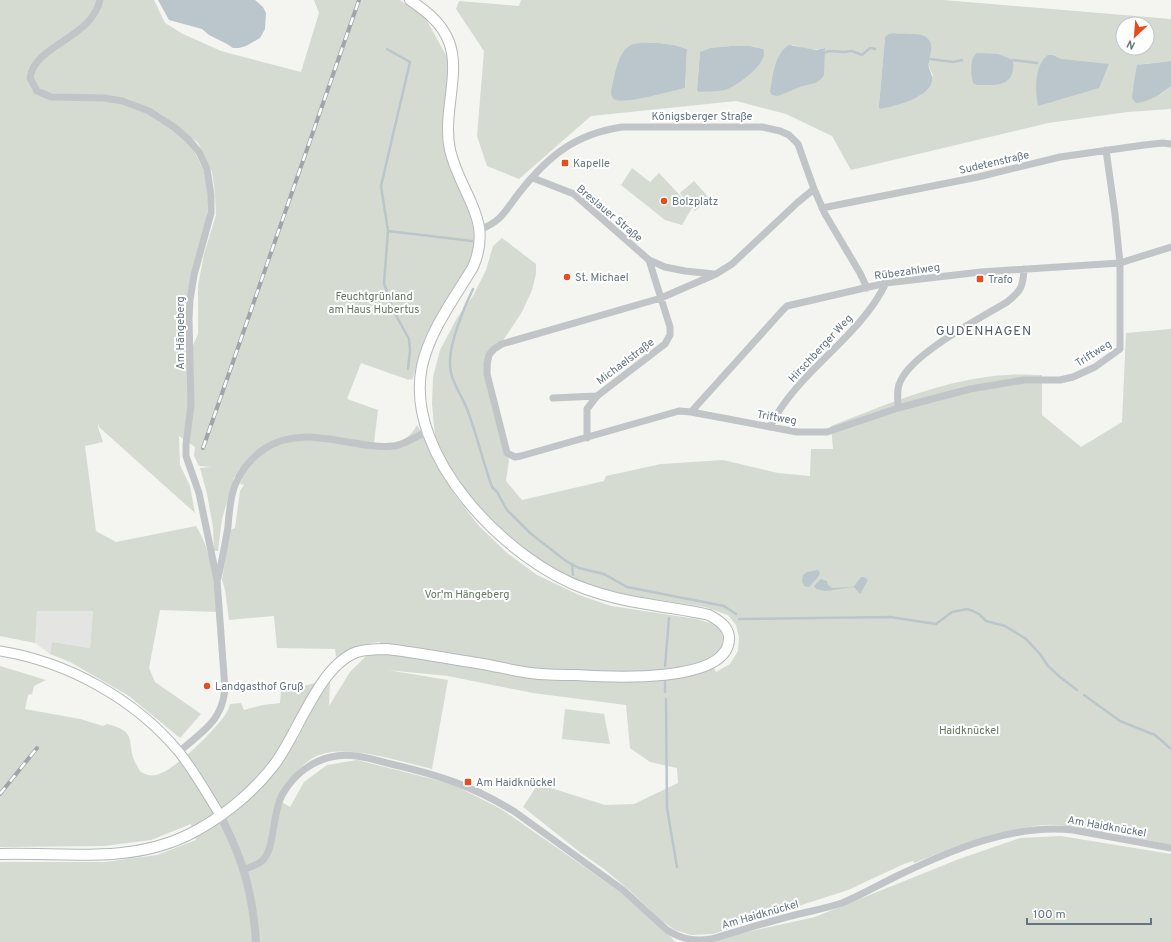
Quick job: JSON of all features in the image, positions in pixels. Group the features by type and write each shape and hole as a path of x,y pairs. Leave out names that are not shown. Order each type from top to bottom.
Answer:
{"main road":[{"path":"0,854 87,856 140,850 188,835 220,816 247,796 284,750 312,699 326,678 342,662 357,652 372,649 387,649 531,673 614,677 661,676 690,671 712,663 722,656 727,648 729,636 726,630 718,621 709,616 622,599 584,589 558,576 519,551 495,532 467,501 445,468 435,449 428,431 422,406 420,385 422,367 435,330 477,258 480,245 480,230 476,213 454,164 449,142 448,118 452,68 450,43 443,30 435,20 410,0"},
{"path":"0,651 27,657 55,666 76,675 103,689 139,714 164,736 178,752 199,780 220,816"}],"street":[{"name":"Am Hängeberg","path":"100,0 96,13 84,26 39,59 33,67 30,78 37,91 51,97 104,98 130,103 149,111 174,127 189,140 199,152 207,169 211,196 211,214 194,275 190,300 191,405 186,456 199,493 217,580 225,684 223,700 217,716 178,752"},
{"name":"Königsberger Straße","path":"480,230 493,224 501,218 520,192 546,163 565,147 591,134 622,127 756,127 785,133 796,140 802,151 814,190 822,208 860,273 867,288"},
{"name":"Sudetenstraße","path":"822,208 978,177 1060,158 1106,150 1164,143 1171,144"},
{"name":"Triftweg","path":"661,298 502,344 494,349 487,364 487,374 507,453 515,457 521,456 679,412 692,412 797,432 830,432 898,408 938,396 987,385 1024,380 1045,381 1073,377 1095,367 1120,349 1120,263 1106,150"},
{"name":"Breslauer Straße","path":"533,178 574,194 649,260 665,267 685,271 716,274"},
{"path":"649,260 661,298 716,274 732,264 797,203 814,190"},
{"name":"Rübezahlweg","path":"692,412 787,306 886,283 981,272 1120,263 1171,246"},
{"path":"898,408 899,385 907,371 927,352 1016,295 1022,286 1024,269"},
{"name":"Hirschberger Weg","path":"770,427 782,405 869,311 886,283"},
{"name":"Michaelstraße","path":"587,438 588,409 597,396 669,339 670,327 661,298"},
{"name":"Michaelstraße","path":"553,398 597,396"},
{"path":"217,580 223,554 233,491 243,471 261,451 278,441 297,437 319,438 377,446 397,445 428,431"},
{"name":"Am Haidknückel","path":"243,870 260,862 268,854 276,808 282,795 292,780 314,764 337,756 356,756 424,772 466,786 494,800 515,812 623,890 667,930 675,935 692,941 711,939 835,905 901,874 958,850 990,839 1030,830 1068,829 1171,848"},
{"path":"220,816 243,870 251,907 256,942"}],"shaded area":[{"path":"158,0 255,0 263,7 266,13 265,29 260,38 246,46 233,48 209,35 202,29 169,20"},
{"path":"892,33 923,35 929,40 931,49 929,67 932,80 926,91 912,100 881,109 879,108 879,105 885,37"},
{"path":"659,43 687,49 685,88 649,97 621,101 614,99 611,92 620,57 624,51 629,46 634,44"},
{"path":"789,45 816,50 825,48 824,75 816,83 800,87 778,96 772,95 770,92 773,72 777,60 784,49"},
{"path":"750,46 763,49 764,54 762,60 746,78 728,89 699,92 697,90 700,52 710,48"},
{"path":"977,53 998,54 1013,60 1013,69 1008,80 1003,83 991,85 976,85 973,83 971,71 972,63 974,56"},
{"path":"1048,55 1053,55 1061,59 1109,64 1099,88 1038,106 1036,86 1038,72 1043,59"},
{"path":"1171,61 1171,86 1155,97 1136,103 1132,98 1137,65"},
{"path":"818,570 820,573 818,577 809,587 804,586 802,581 803,575 807,572"},
{"path":"861,577 868,580 860,594 854,587 825,591 816,589 814,586 821,579 827,581 828,585 832,588 852,587"},
{"path":"37,610 93,611 90,648 52,642 50,654 35,643"}],"green space":[{"path":"0,0 154,0 165,23 183,34 221,51 301,72 319,13 314,0 400,0 425,17 447,57 449,125 461,187 474,230 475,245 472,259 424,345 412,380 361,363 347,399 378,410 374,443 387,443 404,439 409,436 417,425 428,442 440,471 457,498 479,526 507,553 537,575 579,595 611,606 697,619 713,624 721,631 724,642 721,649 709,659 716,672 730,664 738,651 739,637 736,625 728,615 705,607 622,594 586,584 557,571 521,548 483,511 450,470 435,437 432,404 433,377 440,350 457,318 473,296 486,270 493,246 502,238 536,264 536,274 532,290 522,312 492,357 490,373 509,460 506,481 522,500 604,481 606,476 661,464 723,460 778,473 810,476 811,449 833,449 831,426 918,393 962,381 985,377 1042,375 1042,415 1081,447 1122,422 1126,333 1171,329 1171,845 1115,833 1057,825 1016,829 948,850 914,863 913,861 904,864 848,890 713,934 691,935 675,930 661,920 604,869 581,853 523,807 538,784 605,805 634,804 678,783 677,768 650,762 630,748 626,705 533,693 448,676 387,670 448,680 432,769 371,754 355,752 325,753 313,758 302,766 288,782 277,799 290,807 304,782 327,765 357,760 452,784 501,809 606,882 635,903 667,932 675,942 0,942 0,862 105,862 157,855 196,840 191,824 151,840 104,846 0,847 0,666 46,680 34,686 32,694 28,695 25,709 80,719 103,726 107,724 117,727 128,735 133,757 140,771 147,775 156,775 173,766 193,750 220,722 230,704 241,703 244,710 263,705 280,703 281,692 315,683 289,728 297,740 315,703 330,681 329,706 350,672 366,656 380,654 380,642 357,647 336,657 335,649 277,648 274,616 229,620 225,590 222,580 230,530 235,528 240,491 244,485 240,484 242,479 234,477 222,519 218,551 214,551 213,527 207,494 200,468 212,467 199,466 194,456 195,447 179,436 180,465 190,486 195,513 99,427 99,423 98,427 103,442 85,446 96,531 116,542 196,526 206,546 214,578 218,612 160,610 149,668 155,682 201,714 180,738 129,696 70,662 50,654 52,642 90,648 93,611 37,611 35,643 0,636","holes":["126,98 159,113 198,143 212,172 215,194 216,215 204,254 198,286 198,334 188,357 185,310 191,276 206,225 208,198 207,177 192,147 170,126 128,103 120,102"]},
{"path":"521,0 943,0 1135,16 1115,16 1115,56 1155,56 1155,18 1171,19 1171,61 1144,64 1161,94 1171,86 1171,109 1128,112 1048,123 851,170 832,136 786,114 736,101 591,116 519,179 487,166 477,136 484,51 456,9 459,1 519,6","holes":["888,34 914,34 930,59 929,65 933,75 921,95 894,106 881,109 879,105 885,37","659,43 687,49 685,88 623,101 633,44","793,45 808,49 824,48 816,83 800,87 774,69 780,54","750,46 763,49 697,90 700,52 710,48"]},
{"name":"Bolzplatz","path":"632,168 650,182 659,173 692,208 682,225 665,220 621,185"},
{"path":"694,181 710,199 695,211 680,193"},
{"path":"565,709 604,714 610,744 562,739"},
{"path":"1061,836 1171,854 1171,942 712,942 747,932 815,917 959,859 1020,838"}],"waterway":[{"path":"824,53 829,51 852,51 862,55 870,48 875,49"},
{"path":"387,49 410,62 381,186 388,231 384,283 393,310 409,339 410,350 408,369"},
{"path":"930,59 953,62 962,60"},
{"path":"1013,60 1037,63"},
{"path":"388,231 472,241"},
{"path":"473,289 454,336 450,356 450,370 471,419 492,487 497,492 507,510 530,533 566,561 579,568 604,574 627,587 724,606 736,614"},
{"path":"572,564 573,575"},
{"path":"739,619 890,617 936,624 952,612 967,609 979,614 986,621 1005,626 1026,639 1040,654 1048,666 1077,690"},
{"path":"665,666 669,618"},
{"path":"665,681 665,692"},
{"path":"1084,695 1120,721 1155,735 1171,749"},
{"path":"666,699 667,808 677,867"}],"railway":[{"path":"203,448 359,0"},
{"path":"0,794 37,748"}],"place":[{"name":"Kapelle","path":"565,163"},
{"name":"Bolzplatz","path":"664,201"},
{"name":"St. Michael","path":"567,277"},
{"name":"Trafo","path":"980,279"},
{"name":"Landgasthof Gruß","path":"207,686"},
{"name":"Am Haidknückel","path":"468,782"}],"district":[{"name":"GUDENHAGEN","path":"984,330"}],"park label":[{"name":"Feuchtgrünland am Haus Hubertus","path":"374,302"},
{"name":"Vor'm Hängeberg","path":"467,594"},
{"name":"Haidknückel","path":"969,730"}]}
